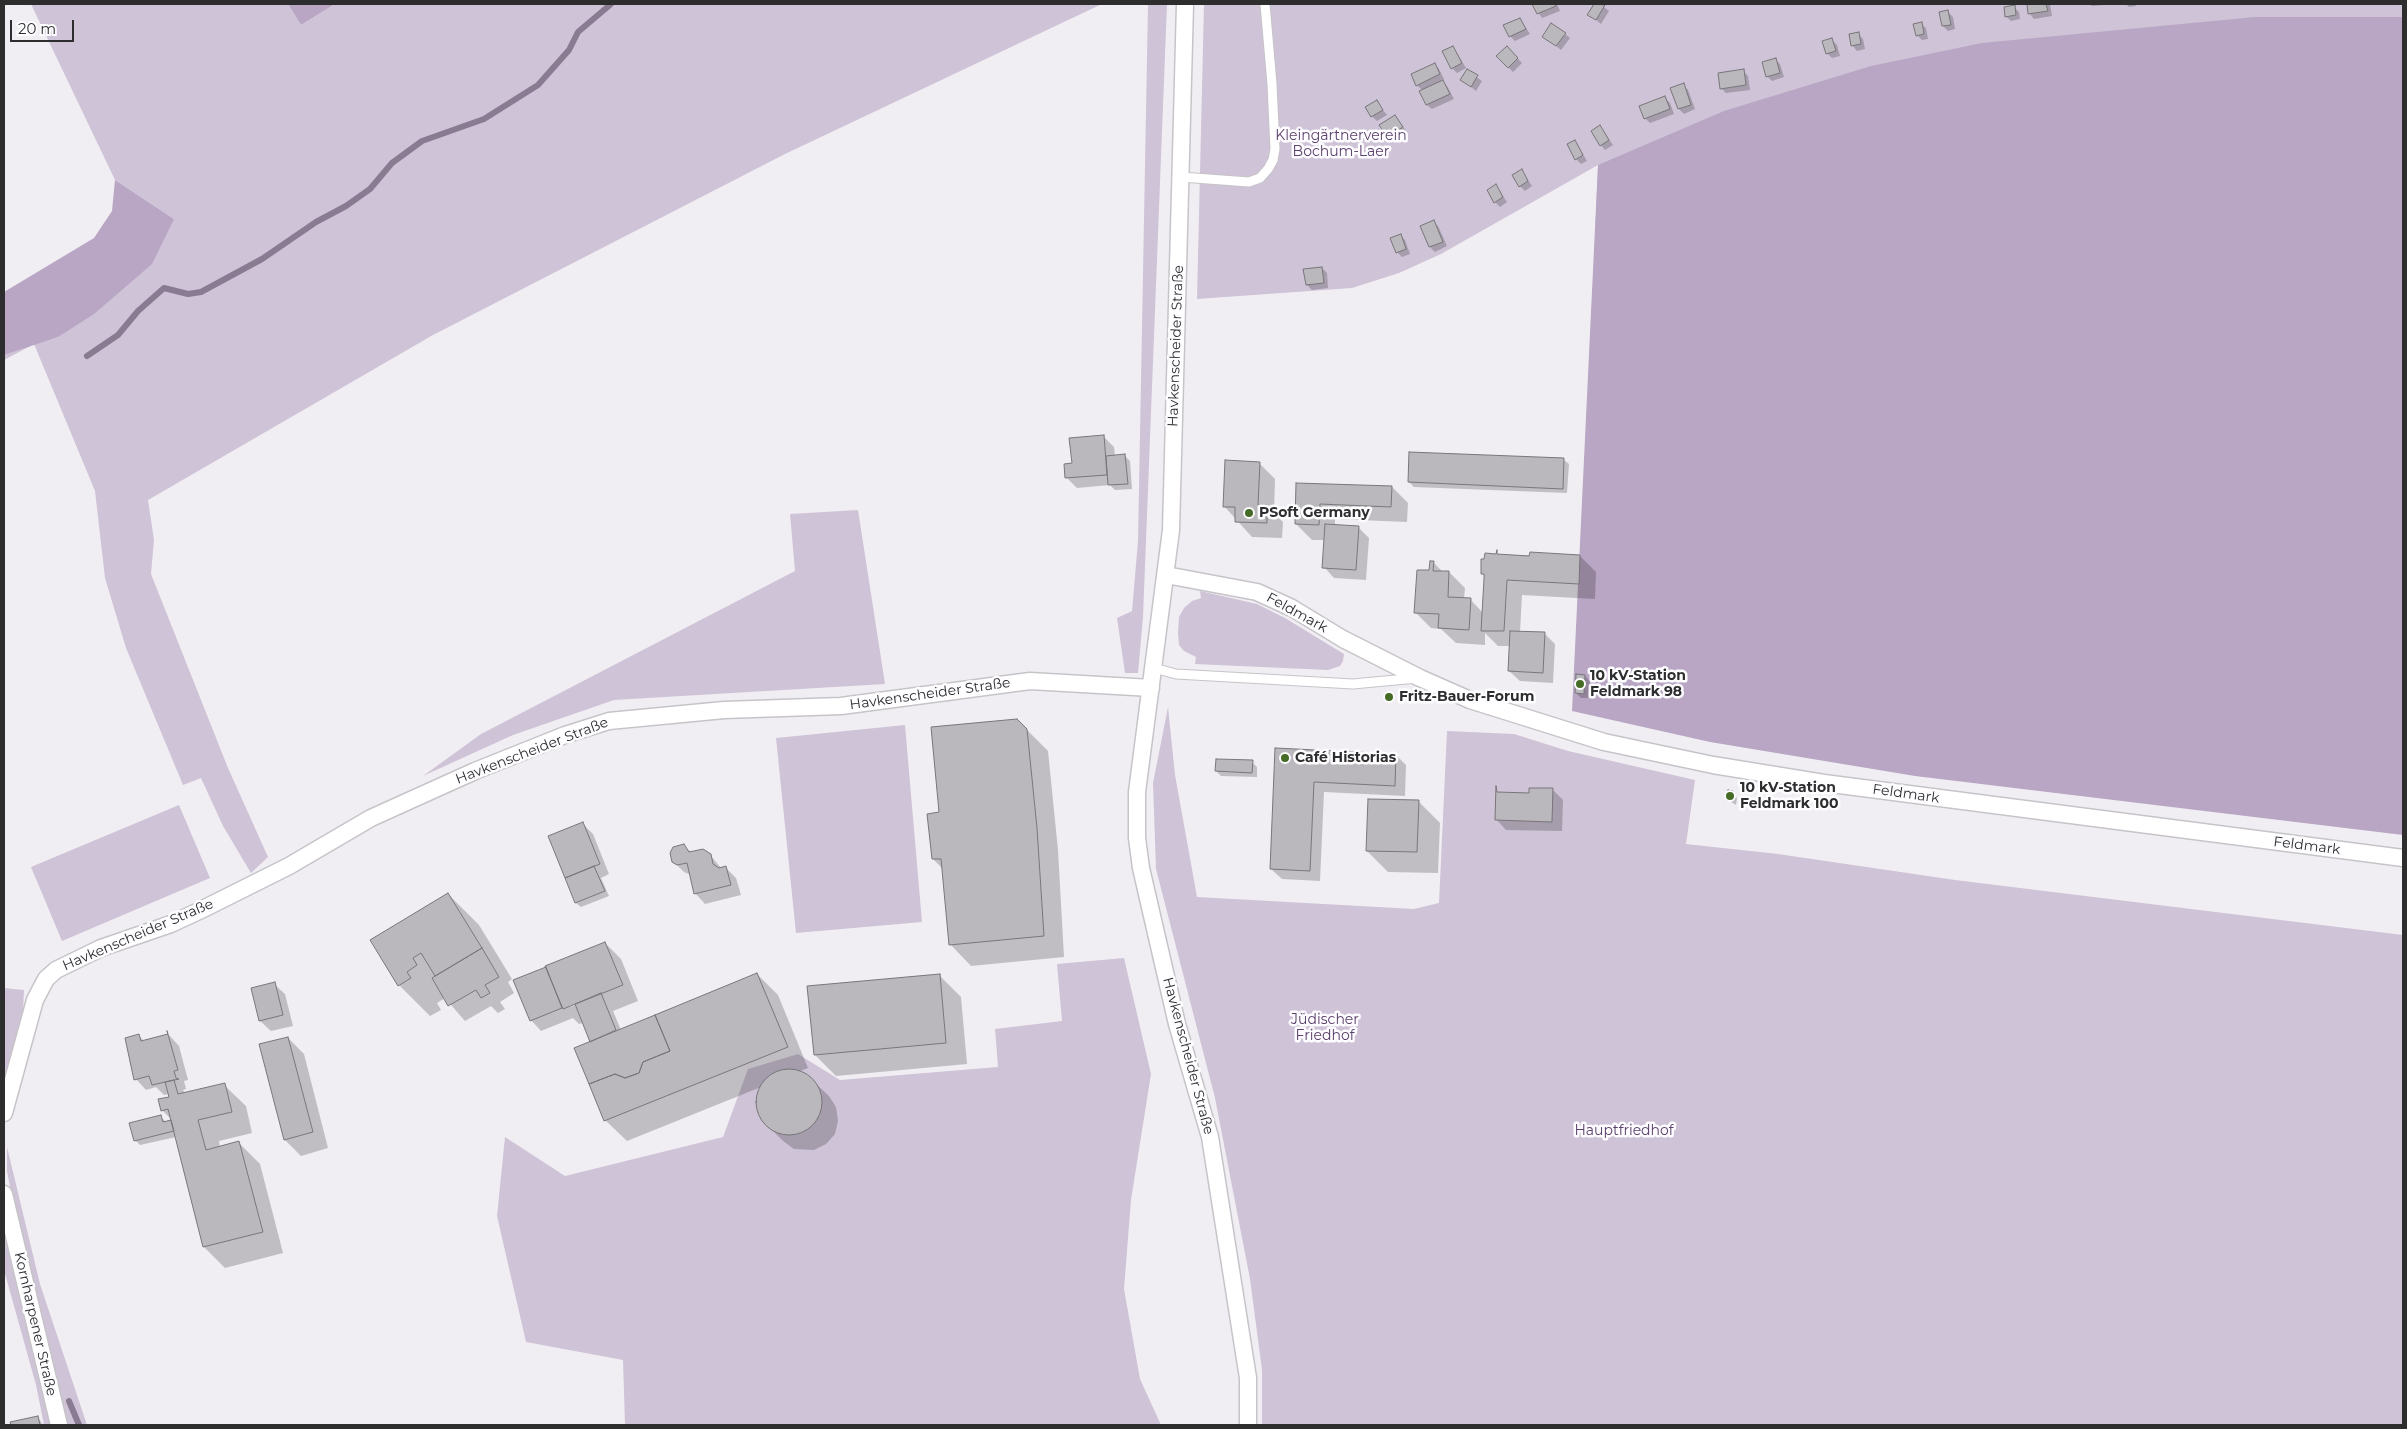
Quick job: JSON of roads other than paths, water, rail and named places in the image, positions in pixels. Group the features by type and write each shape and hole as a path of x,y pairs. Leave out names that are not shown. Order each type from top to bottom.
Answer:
{"street":[{"name":"Havkenscheider Straße","path":"1185,4 1171,521 1166,575 1137,792 1137,838 1141,868 1177,1024 1210,1137 1248,1378 1248,1425"},
{"name":"Feldmark","path":"1166,575 1257,592 1420,678 1470,700 1604,742 1712,764 1824,783 2403,858"},
{"name":"Havkenscheider Straße","path":"4,1113 35,1000 46,979 56,970 101,948 171,924 268,877 371,818 475,771 609,721 724,710 841,706 1030,681 1151,688"},
{"name":"Kornharpener Straße","path":"4,1194 59,1425"}],"lane":[{"path":"1181,177 1249,182 1260,178 1273,160 1275,149 1273,102 1265,4"},
{"name":"Feldmark","path":"1154,668 1176,674 1353,684 1420,678"}],"waterway":[{"path":"87,356 118,335 138,311 164,288 188,294 201,292 262,259 316,222 346,206 370,189 392,163 422,141 484,119 538,85 569,50 578,32 611,4"},
{"path":"69,1401 79,1425"}],"place":[{"name":"PSoft Germany","path":"1249,513"},
{"name":"10 kV-Station Feldmark 98","path":"1580,684"},
{"name":"Fritz-Bauer-Forum","path":"1389,697"},
{"name":"Café Historias","path":"1285,758"},
{"name":"10 kV-Station Feldmark 100","path":"1730,796"}],"park label":[{"name":"Kleingärtnerverein Bochum-Laer","path":"1341,144"},
{"name":"Jüdischer Friedhof","path":"1325,1028"},
{"name":"Hauptfriedhof","path":"1624,1131"}]}
